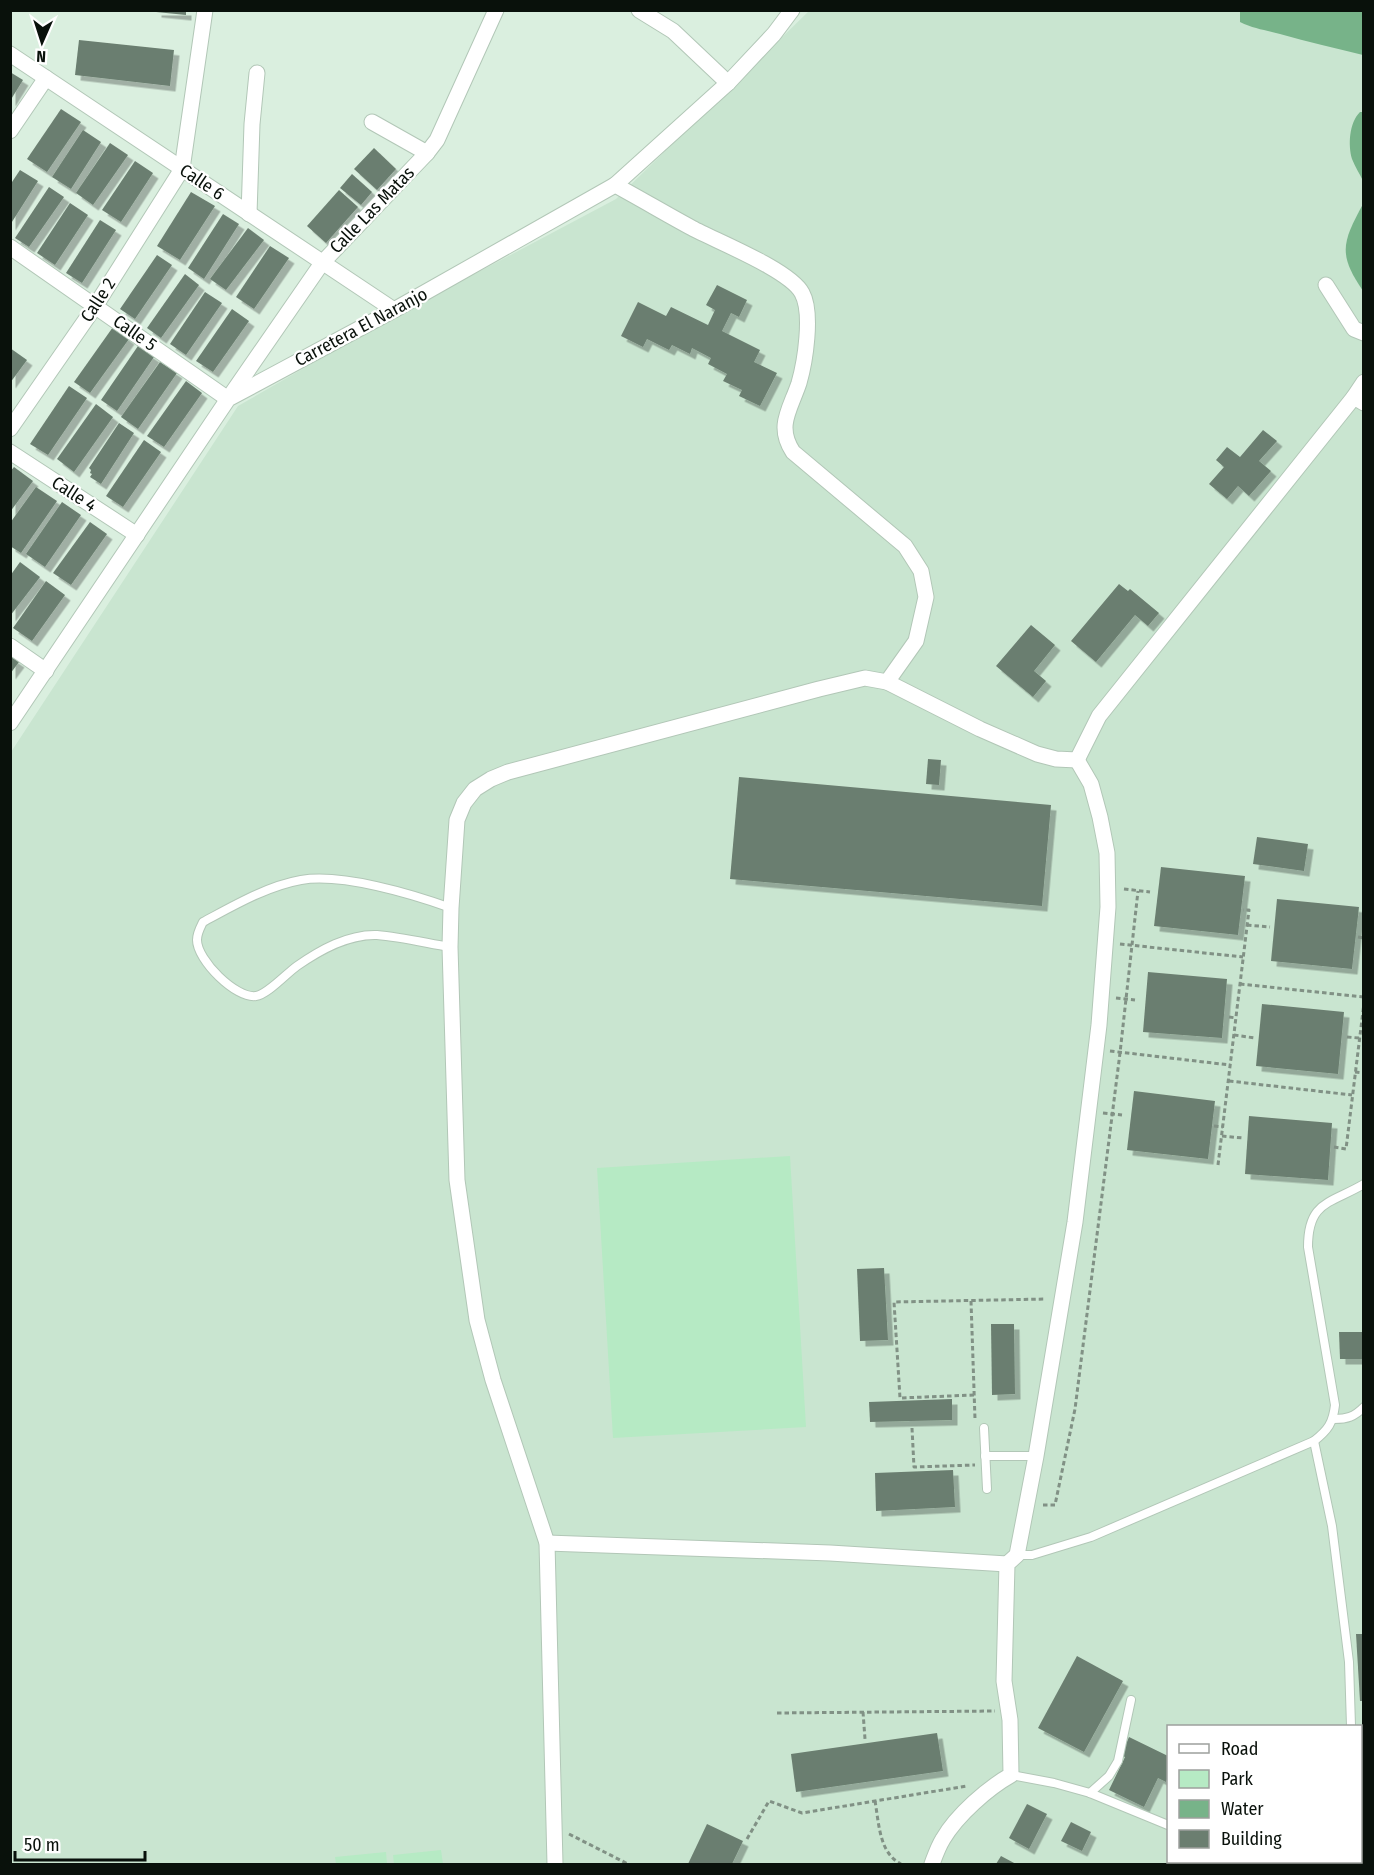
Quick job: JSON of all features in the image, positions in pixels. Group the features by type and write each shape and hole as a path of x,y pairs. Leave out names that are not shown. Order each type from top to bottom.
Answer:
{"street":[{"path":"182,169 205,10"},
{"name":"Calle Las Matas","path":"228,399 322,263 427,153 443,129 496,10"},
{"path":"639,10 674,32 728,83"},
{"name":"Carretera El Naranjo","path":"10,723 228,399 394,310 615,185 728,83 774,34 792,10"},
{"name":"Calle 6","path":"10,54 394,310"},
{"path":"249,214 252,123 257,73"},
{"path":"10,131 46,78"},
{"path":"372,122 427,153"},
{"name":"Calle 2","path":"10,429 96,305 182,169"},
{"path":"615,185 784,275 802,291 806,310 806,338 802,373 786,417 784,430 786,442 793,452 905,546 921,571 926,597 916,641 887,682"},
{"name":"Calle 5","path":"10,248 96,305 228,399"},
{"path":"1326,285 1354,328 1364,333"},
{"path":"1077,759 1099,716 1359,400 1364,382"},
{"name":"Calle 4","path":"10,452 137,535"},
{"path":"10,646 46,671"},
{"path":"555,1864 548,1543 493,1380 477,1320 457,1179 450,947 457,820 464,803 475,789 508,772 865,678 887,682 980,729 1037,754 1056,759 1077,759"},
{"path":"932,1864 944,1838 989,1788 1011,1775 1004,1681 1012,1560 1027,1506 1075,1222 1096,1050 1105,943 1107,853 1091,784 1077,759"},
{"path":"548,1543 1012,1560"}],"lane":[{"path":"450,947 375,935 343,941 322,950 295,967 259,996 247,996 233,988 212,970 197,942 203,922 265,891 302,880 328,879 356,883 424,898 451,908"},
{"path":"1012,1560 1091,1537 1314,1441 1329,1429 1334,1419 1335,1405 1308,1247 1309,1225 1314,1214 1324,1205 1364,1184"},
{"path":"1334,1419 1347,1419 1356,1415 1364,1407"},
{"path":"984,1428 987,1489"},
{"path":"1314,1441 1332,1527 1348,1662 1351,1725"},
{"path":"986,1461 1036,1456"},
{"path":"1090,1793 1108,1776 1118,1761 1131,1700"},
{"path":"1011,1775 1054,1782 1090,1793 1167,1825"}],"path":[{"path":"1107,888 1150,892"},
{"path":"1027,1506 1055,1504 1075,1409 1138,891"},
{"path":"1218,1166 1249,910 1242,910"},
{"path":"1247,925 1270,927"},
{"path":"1358,937 1364,938"},
{"path":"1105,943 1243,957"},
{"path":"1240,984 1364,997"},
{"path":"1335,1147 1346,1149 1364,1003"},
{"path":"1229,1017 1236,1018"},
{"path":"1234,1035 1255,1038"},
{"path":"1347,1037 1359,1038"},
{"path":"1096,1050 1230,1065"},
{"path":"1355,1072 1364,1073"},
{"path":"1228,1081 1352,1095"},
{"path":"1214,1126 1223,1127"},
{"path":"1222,1136 1243,1138"},
{"path":"974,1395 900,1398 894,1302 1062,1299"},
{"path":"971,1301 975,1429 984,1428"},
{"path":"912,1428 914,1467 986,1461"},
{"path":"777,1713 1008,1711"},
{"path":"863,1712 865,1739"},
{"path":"747,1839 768,1801 802,1813 976,1784 989,1788"},
{"path":"875,1801 883,1844 894,1861 901,1864"},
{"path":"554,1827 628,1864"}],"shaded area":[{"path":"809,11 1363,11 1363,1864 11,1864 11,752 238,406 388,320 616,199"}],"green space":[{"path":"790,1156 806,1427 613,1438 597,1168"},
{"path":"441,1850 443,1864 394,1864 393,1855"},
{"path":"386,1852 387,1864 336,1864 335,1857"}],"water":[{"path":"1240,11 1363,11 1363,55 1250,26 1240,22"},
{"path":"1360,112 1363,112 1363,181 1352,159 1350,147 1350,134"},
{"path":"1363,204 1363,291 1346,257 1346,248 1347,239"}],"building":[{"path":"156,10 186,10 186,15 156,12"},
{"path":"79,40 174,50 170,86 75,75"},
{"path":"10,72 23,80 10,101"},
{"path":"61,109 81,122 47,172 27,159"},
{"path":"83,130 101,142 71,189 52,177"},
{"path":"110,143 128,155 93,205 76,193"},
{"path":"374,148 396,169 377,190 354,169"},
{"path":"135,161 153,173 121,222 102,210"},
{"path":"20,170 38,181 10,225 10,185"},
{"path":"352,174 372,192 361,205 340,188"},
{"path":"49,187 64,197 29,247 15,238"},
{"path":"339,190 358,207 326,243 307,226"},
{"path":"191,192 215,206 180,260 157,246"},
{"path":"70,203 88,215 55,265 37,253"},
{"path":"223,214 239,224 204,279 188,268"},
{"path":"100,220 116,230 82,283 66,273"},
{"path":"248,228 264,240 226,290 210,279"},
{"path":"270,246 289,258 254,309 236,297"},
{"path":"157,255 172,265 135,319 120,309"},
{"path":"185,274 199,285 161,338 147,328"},
{"path":"717,285 747,300 739,317 731,313 722,331 760,350 754,362 777,373 760,406 739,396 742,390 723,381 727,374 708,364 711,358 692,348 690,354 672,345 669,350 647,339 643,347 621,336 638,302 666,316 671,307 708,325 715,310 706,305"},
{"path":"205,292 222,303 186,355 170,344"},
{"path":"232,309 249,321 213,372 196,361"},
{"path":"113,327 129,339 90,393 74,382"},
{"path":"138,346 154,357 117,411 101,400"},
{"path":"10,348 27,360 10,383"},
{"path":"160,362 177,373 138,429 121,417"},
{"path":"186,381 202,393 164,447 147,436"},
{"path":"69,386 87,398 48,455 30,444"},
{"path":"96,404 113,417 74,472 57,459"},
{"path":"119,423 134,433 101,484 90,477 92,474 89,468"},
{"path":"1263,430 1277,441 1259,461 1271,471 1249,496 1238,486 1227,499 1209,484 1224,467 1216,460 1227,447 1240,457"},
{"path":"144,440 161,452 123,507 106,496"},
{"path":"14,467 33,481 10,512 10,472"},
{"path":"36,487 57,501 21,553 10,546 10,523"},
{"path":"62,502 81,515 45,567 26,554"},
{"path":"90,522 107,534 71,585 53,573"},
{"path":"20,562 40,577 10,616 10,576"},
{"path":"46,581 65,595 32,641 13,628"},
{"path":"1119,584 1128,591 1130,589 1159,613 1148,626 1135,615 1096,662 1071,641"},
{"path":"1031,625 1055,645 1034,671 1046,681 1033,697 996,666"},
{"path":"10,656 19,662 10,674"},
{"path":"928,759 941,760 939,785 926,784"},
{"path":"739,777 1051,805 1042,906 730,879"},
{"path":"1257,837 1308,844 1304,871 1253,864"},
{"path":"1161,867 1245,876 1238,935 1154,926"},
{"path":"1277,899 1359,907 1352,969 1271,961"},
{"path":"1148,972 1227,979 1222,1038 1143,1032"},
{"path":"1262,1004 1344,1012 1338,1074 1256,1066"},
{"path":"1134,1091 1215,1101 1208,1159 1127,1150"},
{"path":"1249,1116 1332,1123 1328,1180 1245,1174"},
{"path":"884,1268 888,1340 860,1341 857,1269"},
{"path":"991,1324 1014,1324 1015,1394 992,1395"},
{"path":"1339,1332 1364,1332 1364,1359 1340,1359"},
{"path":"952,1399 952,1420 870,1422 869,1402"},
{"path":"953,1470 955,1507 876,1511 875,1473"},
{"path":"1356,1634 1364,1634 1364,1701 1360,1701"},
{"path":"1077,1656 1123,1681 1084,1752 1038,1728"},
{"path":"937,1733 943,1771 796,1792 791,1754"},
{"path":"1129,1737 1167,1756 1166,1782 1158,1778 1144,1807 1109,1790 1125,1757 1121,1755"},
{"path":"1027,1804 1047,1814 1029,1849 1009,1838"},
{"path":"1071,1822 1091,1832 1082,1851 1061,1841"},
{"path":"707,1824 743,1841 732,1864 688,1864"},
{"path":"1001,1856 1016,1864 996,1864"}]}
